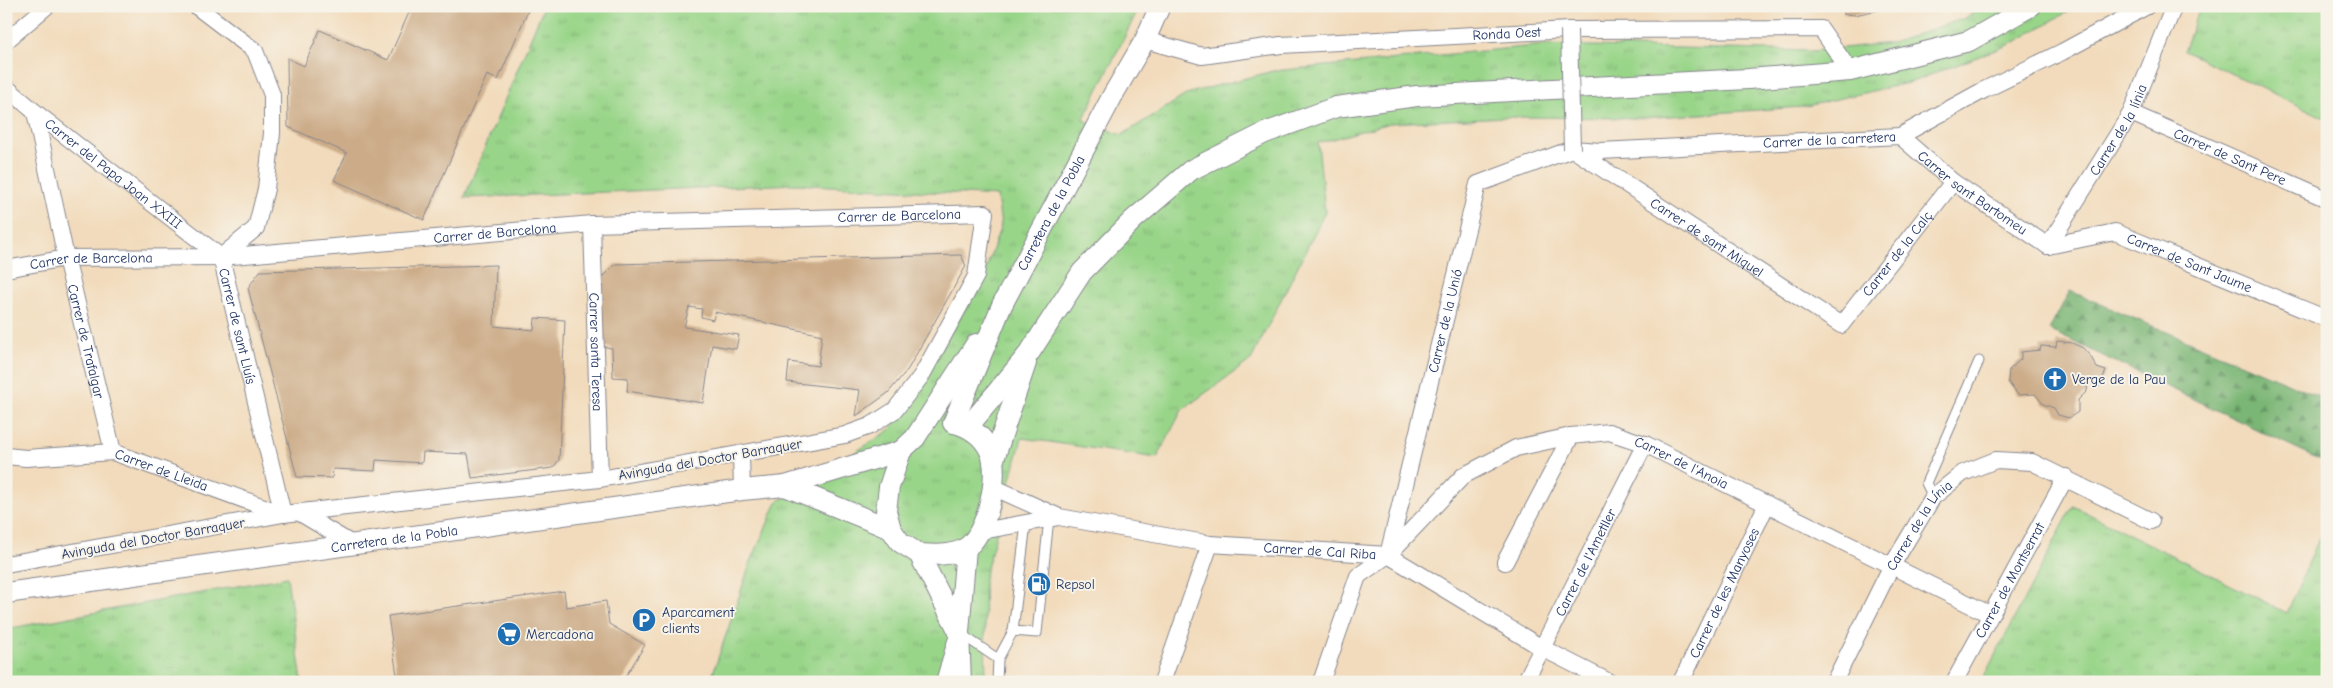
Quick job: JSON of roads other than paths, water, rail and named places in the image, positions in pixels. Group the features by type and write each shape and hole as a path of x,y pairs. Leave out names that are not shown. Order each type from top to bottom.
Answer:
{"street":[{"path":"6,42 46,6"},
{"name":"Carrer de sant Lluís","path":"196,6 255,51 272,96 272,134 266,189 256,228 221,257 283,514"},
{"name":"Carretera de la Pobla","path":"961,425 1002,305 1114,93 1145,40 1160,6"},
{"path":"961,425 1030,352 1082,272 1134,220 1191,170 1265,133 1336,107 1417,96 1748,80 1850,71 1969,41 2031,6"},
{"name":"Carrer de la carretera","path":"1600,151 1900,136 1984,90 2062,52 2147,6"},
{"name":"Carrer de la línia","path":"2048,246 2131,113 2174,6"},
{"name":"Ronda Oest","path":"1145,40 1202,56 1281,45 1569,30 1821,29 1850,71"},
{"path":"1569,30 1572,149"},
{"name":"Carrer del Papa Joan XXIII","path":"6,87 35,112 221,257"},
{"name":"Carrer de Trafalgar","path":"35,112 66,258 113,452"},
{"name":"Carrer de Sant Pere","path":"2131,113 2327,199"},
{"name":"Carrer sant Bartomeu","path":"1900,136 1953,182 2048,246"},
{"name":"Carrer de la Unió","path":"1388,555 1478,184 1572,149 1600,151"},
{"name":"Carrer de sant Miquel","path":"1572,149 1841,324"},
{"name":"Carrer de la Calç","path":"1841,324 1953,182"},
{"name":"Carrer de Barcelona","path":"6,269 66,258 221,257 592,224 985,213"},
{"name":"Avinguda del Doctor Barraquer","path":"6,564 283,514 600,479 845,435 870,426 895,410 922,375 976,276 985,213"},
{"name":"Carrer santa Teresa","path":"592,224 600,479"},
{"name":"Carrer de Sant Jaume","path":"2048,246 2114,232 2327,318"},
{"path":"1002,305 908,445 889,488 886,511 891,530 900,542 919,554 945,555 966,548 982,531 993,487 993,462 1030,352"},
{"path":"908,445 934,426 961,425 984,442 993,462"},
{"name":"Carrer de l'Anoia","path":"1321,682 1358,576 1388,555 1463,476 1516,448 1571,436 1609,432 1645,444 1988,614"},
{"path":"1505,562 1571,436"},
{"name":"Carrer de l'Ametller","path":"1525,682 1645,444"},
{"name":"Carretera de la Pobla","path":"6,593 742,490 784,486 908,445"},
{"name":"Carrer de Lleida","path":"6,456 26,458 113,452 283,514"},
{"path":"740,454 742,490"},
{"name":"Carrer de la Línia","path":"1834,682 1891,567 1933,497 1963,473 1996,460 2032,462 2151,520"},
{"name":"Carrer de Montserrat","path":"1954,682 1988,614 2066,477"},
{"name":"Carretera de la Pobla","path":"784,486 891,530"},
{"name":"Carrer de Cal Riba","path":"993,487 1054,518 1210,544 1388,555 1542,648 1609,682"},
{"name":"Carrer de les Manyoses","path":"1681,682 1767,504"},
{"path":"300,513 352,544"},
{"name":"Carrer de Cal Riba","path":"982,531 1054,518"},
{"path":"1162,682 1210,544"},
{"path":"961,682 959,632 966,548"},
{"path":"919,554 959,632 944,682"}],"lane":[{"path":"1933,497 1926,482 1978,361"},
{"path":"1013,631 1037,633 1054,518"},
{"path":"998,682 998,659 1013,631 1026,523"},
{"path":"959,632 998,659"}],"place":[{"name":"Verge de la Pau","path":"2055,379"},
{"name":"Repsol","path":"1039,584"},
{"name":"Aparcament clients","path":"644,620"},
{"name":"Mercadona","path":"509,634"}]}
